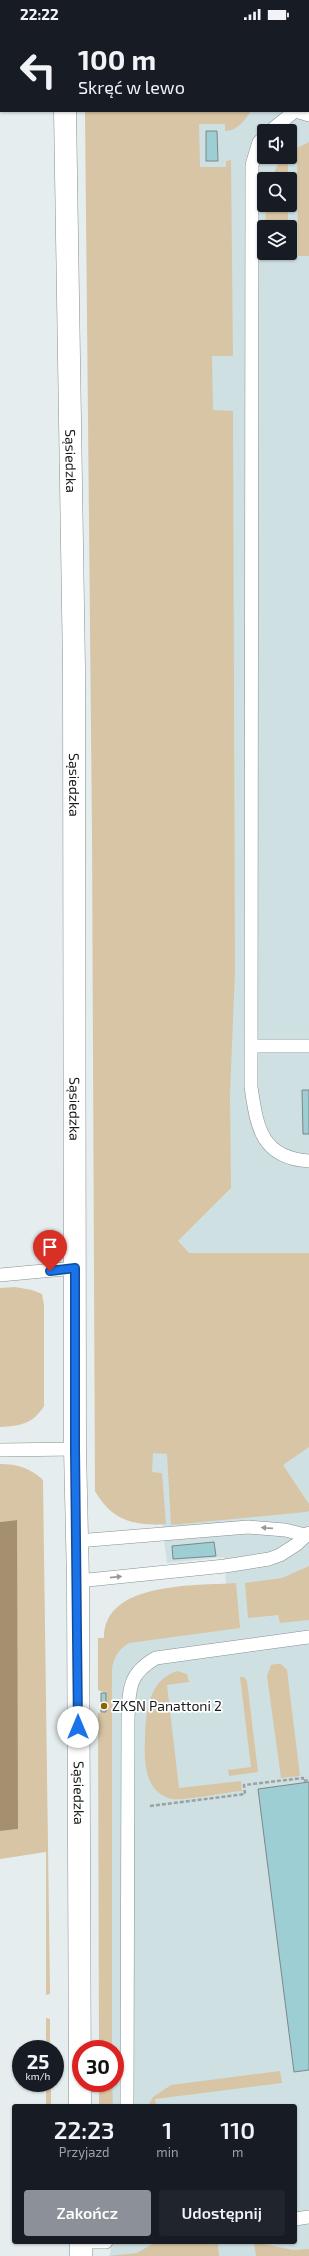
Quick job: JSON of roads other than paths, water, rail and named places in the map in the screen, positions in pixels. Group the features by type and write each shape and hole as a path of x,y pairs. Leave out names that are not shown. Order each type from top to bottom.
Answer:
{"street":[{"name":"Sąsiedzka","path":"65,112 74,668 75,1449 78,1581 80,2104"},
{"path":"81,2244 81,2256"}],"lane":[{"path":"279,124 294,112"},
{"path":"298,112 309,115"},
{"path":"257,149 252,165 252,1087 255,1117 261,1135 273,1150 283,1156 309,1161"},
{"path":"252,1046 309,1046"},
{"path":"0,1275 75,1268"},
{"path":"0,1450 75,1449"},
{"path":"77,1541 248,1527 285,1530 307,1534"},
{"path":"78,1581 225,1566 269,1559 280,1555 297,1544 307,1534"},
{"path":"127,2104 128,1722 130,1686 136,1673 156,1658 309,1637"},
{"path":"297,2219 309,2217"}],"place":[{"name":"ZKSN Panattoni 2","path":"104,1706"}]}
